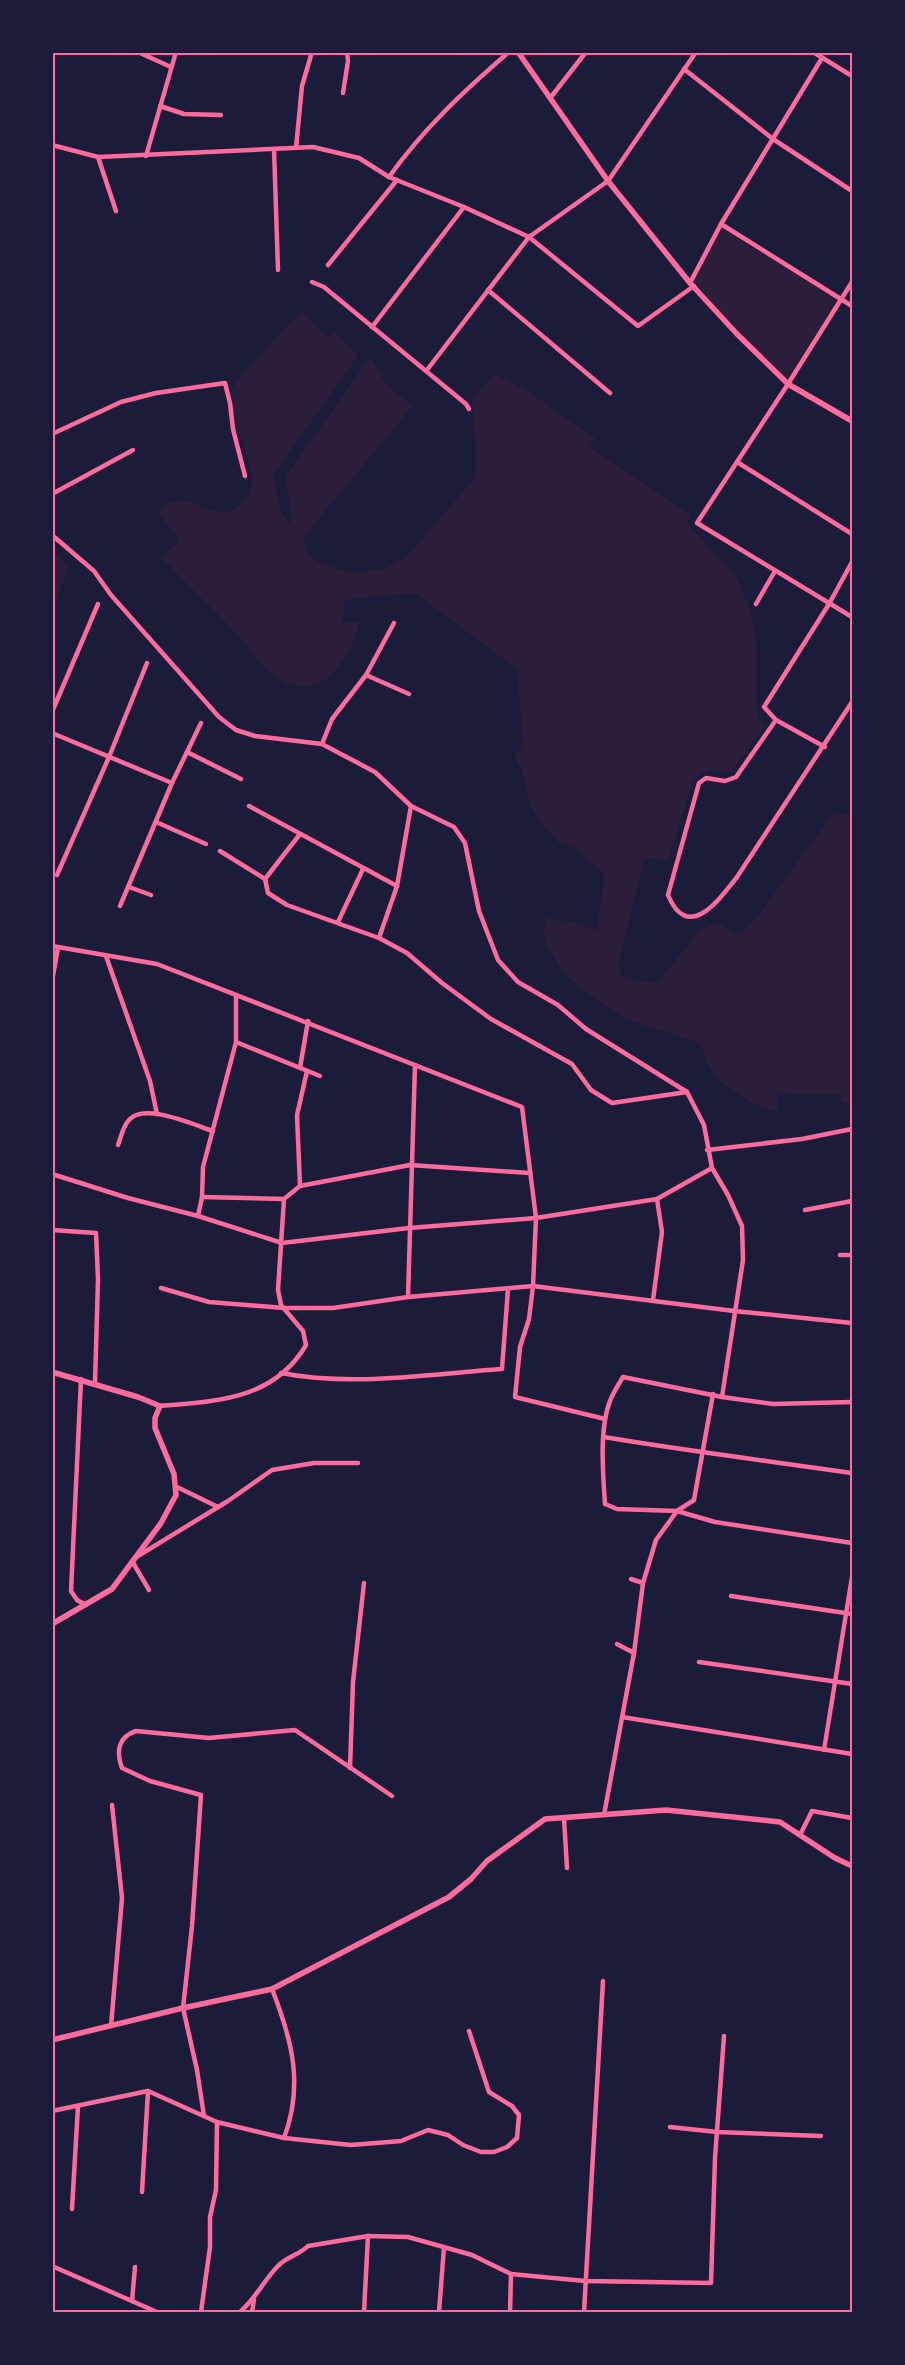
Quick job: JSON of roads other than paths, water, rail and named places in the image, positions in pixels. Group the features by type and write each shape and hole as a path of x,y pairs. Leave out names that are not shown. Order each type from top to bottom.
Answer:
{"street":[{"path":"138,52 172,66"},
{"path":"146,156 176,52"},
{"path":"296,148 302,86 312,52"},
{"path":"343,93 348,61 347,52"},
{"path":"389,177 409,149 458,97 510,52"},
{"path":"518,52 608,181 692,285 737,334 788,384 852,421"},
{"path":"551,97 586,52"},
{"path":"427,370 529,238 608,181 696,52"},
{"path":"813,52 852,76"},
{"path":"52,145 98,158 313,147 359,158 389,177 464,207 529,238 638,326 692,285 722,224 822,58"},
{"path":"684,69 773,139 852,192"},
{"path":"160,106 184,114 221,115"},
{"path":"274,149 278,270"},
{"path":"98,158 116,211"},
{"path":"328,265 397,180"},
{"path":"372,327 464,207"},
{"path":"722,224 852,306"},
{"path":"312,282 324,287 427,370 466,404 469,409"},
{"path":"852,282 697,523 852,617"},
{"path":"488,290 610,393"},
{"path":"52,434 120,402 156,392 225,383 233,429 245,476"},
{"path":"52,494 133,450"},
{"path":"736,462 852,534"},
{"path":"53,536 94,571 111,595 219,718 236,730 255,736 322,744 375,772 411,806 454,827 465,843 479,911 498,960 518,982 558,1005 586,1028 687,1092 704,1125 707,1150 712,1168 728,1195 742,1226 743,1260 722,1397"},
{"path":"825,747 776,720 764,707 829,604 852,562"},
{"path":"756,604 774,570"},
{"path":"52,712 98,604"},
{"path":"322,744 332,719 366,675 394,623"},
{"path":"56,875 110,757 147,663"},
{"path":"366,675 409,694"},
{"path":"776,720 745,768 736,777 725,780 706,778 699,783 668,895 673,907 679,913 691,917 703,914 716,904 737,877 825,747 852,702"},
{"path":"120,906 172,783 200,723"},
{"path":"52,732 172,783"},
{"path":"187,752 241,778"},
{"path":"248,806 397,886"},
{"path":"379,938 397,886 411,806"},
{"path":"156,822 206,844"},
{"path":"265,879 300,834"},
{"path":"220,851 265,879 268,893 287,905 379,938 407,953 442,983 491,1019 572,1064 591,1090 612,1103 687,1092"},
{"path":"338,922 363,869"},
{"path":"129,886 151,895"},
{"path":"52,981 55,947 157,964 308,1021 522,1107 536,1218 533,1286 529,1319 520,1347 515,1397 604,1419"},
{"path":"106,956 150,1081 157,1114"},
{"path":"198,1216 202,1198 203,1167 236,1042 236,995"},
{"path":"300,1068 308,1021"},
{"path":"236,1042 320,1076"},
{"path":"408,1297 410,1165 415,1065"},
{"path":"300,1186 297,1115 307,1071"},
{"path":"118,1145 129,1120 140,1112 157,1114 213,1132"},
{"path":"707,1150 802,1139 852,1129"},
{"path":"202,1198 284,1199 300,1186 410,1165 530,1173"},
{"path":"52,1174 128,1198 198,1216 282,1243 409,1228 536,1218 657,1199 712,1168"},
{"path":"52,1372 95,1383 160,1406 234,1398 252,1392 281,1373 299,1357 306,1345 303,1331 281,1305 278,1290 284,1199"},
{"path":"653,1300 662,1232 657,1199"},
{"path":"805,1210 852,1201"},
{"path":"52,1230 96,1233 98,1288 95,1383"},
{"path":"840,1255 852,1254"},
{"path":"161,1288 210,1302 284,1308 333,1308 408,1297 533,1286 653,1300 734,1312 852,1323"},
{"path":"281,1373 311,1379 362,1379 502,1369 508,1289"},
{"path":"852,1402 773,1404 722,1397 623,1377 610,1400 604,1419 603,1481 605,1504 617,1510 677,1511 715,1522 852,1543"},
{"path":"81,1379 71,1591 77,1600 87,1605"},
{"path":"604,1815 634,1653 643,1582 656,1540 677,1511 694,1500 712,1394"},
{"path":"52,1624 112,1589 161,1524 176,1494 177,1487 174,1474 155,1428 155,1418 160,1406"},
{"path":"604,1437 702,1454 753,1458 852,1473"},
{"path":"134,1559 218,1507 272,1470 314,1463 358,1463"},
{"path":"177,1487 218,1507"},
{"path":"134,1559 149,1590"},
{"path":"824,1750 837,1683 852,1577"},
{"path":"631,1579 643,1582"},
{"path":"350,1768 353,1682 364,1583"},
{"path":"731,1596 852,1614"},
{"path":"617,1644 634,1653"},
{"path":"698,1662 852,1684"},
{"path":"622,1717 852,1754"},
{"path":"204,2116 197,2070 183,2008 192,1926 201,1795 150,1781 122,1768 117,1755 122,1740 128,1734 136,1731 209,1738 295,1730 392,1796"},
{"path":"111,2026 122,1898 112,1805"},
{"path":"52,2040 183,2008 272,1989 449,1897 471,1879 487,1861 545,1819 666,1810 780,1822 835,1858 852,1866"},
{"path":"800,1835 812,1811 852,1818"},
{"path":"564,1818 567,1868"},
{"path":"584,2312 603,1981"},
{"path":"272,1989 284,2021 294,2068 293,2114 284,2138"},
{"path":"52,2111 148,2091 217,2122 284,2138 351,2144 401,2140 428,2130 448,2135 463,2145 481,2152 494,2152 507,2147 517,2138 519,2115 512,2106 489,2092 469,2031"},
{"path":"240,2312 254,2300 278,2265 301,2253 308,2246 368,2236 408,2237 472,2255 511,2274 585,2281 711,2283 717,2132 724,2036"},
{"path":"142,2192 148,2091"},
{"path":"72,2210 78,2106"},
{"path":"201,2312 210,2246 210,2217 216,2190 217,2122"},
{"path":"670,2127 717,2132 821,2136"},
{"path":"364,2312 368,2236"},
{"path":"439,2312 444,2247"},
{"path":"52,2266 156,2312"},
{"path":"132,2301 135,2267"},
{"path":"510,2312 511,2274"},
{"path":"252,2312 254,2300"}]}
